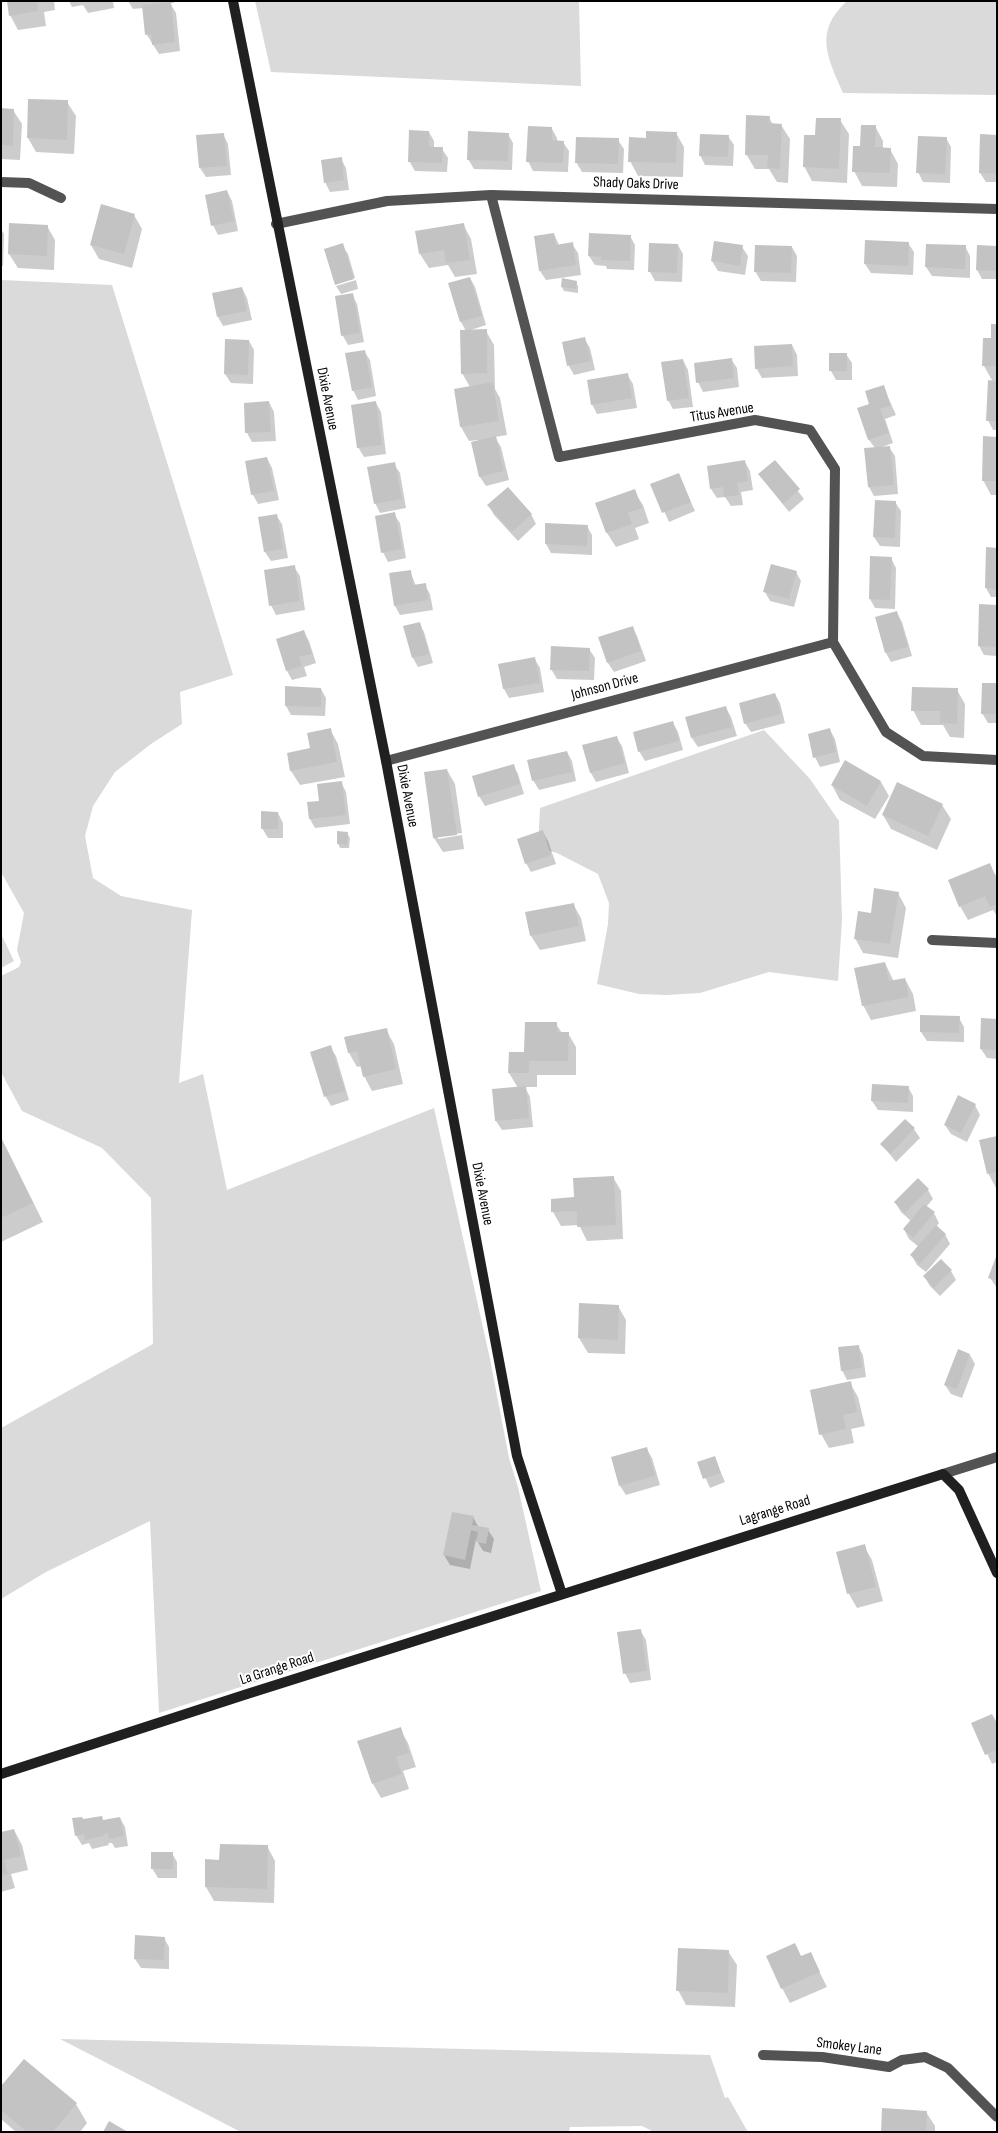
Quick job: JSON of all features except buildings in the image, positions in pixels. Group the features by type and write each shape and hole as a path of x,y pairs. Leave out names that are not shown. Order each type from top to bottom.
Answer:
{"street":[{"name":"Dixie Avenue","path":"233,1 248,68 276,224 386,761 517,1456 562,1594"},
{"path":"1,182 29,183 61,198"},
{"name":"Shady Oaks Drive","path":"276,224 386,201 491,195 997,209"},
{"name":"Titus Avenue","path":"491,195 559,457 755,420 810,430 834,470 833,642"},
{"path":"833,642 886,732 923,756 997,760"},
{"name":"Johnson Drive","path":"386,761 833,642"},
{"path":"932,940 997,943"},
{"name":"Lagrange Road","path":"562,1594 997,1457"},
{"path":"943,1474 959,1490 997,1573"},
{"name":"La Grange Road","path":"1,1774 562,1594"},
{"name":"Smokey Lane","path":"763,2055 822,2057 889,2067 902,2060 925,2057 948,2068 997,2117"}],"shaded area":[{"path":"255,1 579,1 581,86 271,72"},
{"path":"847,1 997,1 997,95 843,93 829,57 827,35 836,12"},
{"path":"1,280 112,285 233,675 180,692 182,724 151,744 115,772 93,806 85,836 93,878 121,896 192,910 179,1083 203,1074 227,1190 434,1108 490,1359 509,1458 518,1487 541,1591 159,1713 150,1521 46,1572 1,1599 1,1428 153,1344 151,1198 102,1148 22,1111 1,1072 1,976 19,967 21,962 17,950 24,913 1,872"},
{"path":"764,730 810,779 839,821 842,920 838,981 769,972 700,993 666,995 639,994 597,984 608,924 609,903 598,874 557,853 538,848 540,808"},
{"path":"1,934 14,961 1,968"},
{"path":"60,2039 710,2055 725,2098 728,2097 748,2132 654,2132 642,2126 570,2127 569,2132 241,2132"}]}
